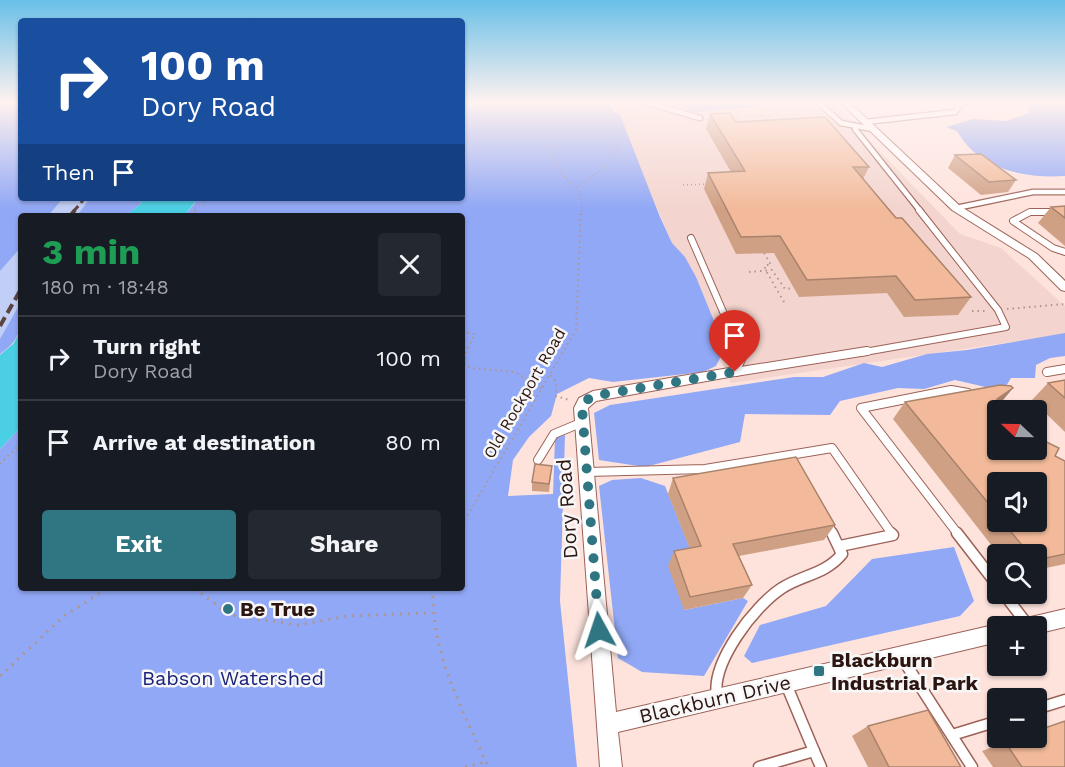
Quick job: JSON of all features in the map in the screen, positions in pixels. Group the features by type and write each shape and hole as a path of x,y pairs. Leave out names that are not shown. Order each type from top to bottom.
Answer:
{"street":[{"path":"882,138 956,208 1033,256 1065,287"},
{"path":"584,402 593,396 620,390 735,372"},
{"name":"Dory Road","path":"584,402 583,422 611,767"},
{"path":"1047,623 1065,619"},
{"name":"Blackburn Drive","path":"608,724 987,635"}],"lane":[{"path":"735,372 981,333 1006,327 998,310 862,138"},
{"path":"956,208 1033,192 1065,192"},
{"path":"1065,212 1030,212 1013,221 1053,248 1065,252"},
{"path":"692,237 705,274 737,340 742,357 735,372"},
{"path":"1047,372 1065,369"},
{"path":"980,395 951,390 861,408 987,572"},
{"path":"538,460 547,438 556,430 583,422"},
{"path":"587,472 705,469 794,460 832,448 893,535 840,546"},
{"path":"717,698 715,678 759,608 780,589 833,566 842,554 823,515"},
{"path":"901,655 972,767"},
{"path":"785,682 821,767"},
{"path":"1047,706 1065,700"},
{"path":"952,735 987,724"},
{"path":"759,767 814,751"}],"path":[{"path":"551,138 550,146 560,171 577,188 610,163 618,147 615,138"},
{"path":"683,185 708,184 712,189"},
{"name":"Old Rockport Road","path":"465,520 576,330 582,227 581,195 577,188"},
{"path":"195,213 195,208 204,205 204,201"},
{"path":"764,253 771,265 765,266 765,270"},
{"path":"765,270 784,302"},
{"path":"749,272 772,270 785,289 794,288"},
{"path":"972,311 1065,304"},
{"path":"465,332 475,334 465,354"},
{"path":"465,364 471,368 515,372 542,388"},
{"path":"550,374 556,382 556,396 584,402"},
{"path":"0,464 18,446"},
{"path":"0,676 64,616 103,591"},
{"path":"198,591 230,615 298,625 346,616 430,613"},
{"path":"433,591 430,613 448,675 487,765 465,767"}],"shaded area":[{"path":"0,138 18,138 18,201 135,201 132,213 18,213 18,334 0,355"},
{"path":"627,138 867,138 960,234 1001,248 1065,306 1065,334 731,383"},
{"path":"140,201 196,201 186,213 130,213 142,203"},
{"path":"18,336 18,430 0,449 0,355 13,344"}],"green space":[{"path":"0,138 18,138 18,201 60,201 50,213 18,213 18,250 0,271"},
{"name":"Babson Watershed","path":"465,138 629,138 660,217 672,243 685,257 696,277 725,348 716,366 703,372 613,382 589,378 557,394 551,416 529,437 513,460 508,496 553,494 555,438 565,435 560,601 577,767 0,767 0,449 18,430 18,591 465,591 465,213 187,213 195,201 465,201"},
{"path":"962,138 1065,138 1065,176 1034,176 1004,169 990,163"},
{"path":"88,201 140,201 142,203 130,213 79,213"},
{"path":"18,307 17,337 0,354 0,339"},
{"path":"1065,333 1065,356 1050,358 1036,365 1035,378 1011,378 1003,391 955,380 924,389 898,388 840,401 830,415 745,414 740,442 645,467 599,460 594,413 610,405 794,377 823,377 864,363 882,367 927,354 967,350"},
{"path":"641,478 665,486 695,561 684,610 743,598 748,601 704,676 642,672 618,658 599,486 612,480"},
{"path":"954,547 974,601 960,616 752,663 744,656 760,625 826,606 872,559"}],"building":[{"path":"725,138 843,138 869,167 853,167 896,218 902,218 971,297 915,300 896,276 807,280 780,236 741,237 708,173 745,171"},
{"path":"981,154 1016,180 989,182 955,155"},
{"path":"1065,206 1065,218 1051,207"},
{"path":"1065,380 1065,398 1048,383"},
{"path":"1000,385 1011,386 1013,388 997,399 1000,400 987,400 987,460 1047,460 1047,442 1059,448 1055,456 1065,461 1065,554 1047,558 1047,544 1021,544 1011,532 1047,532 1047,472 987,472 987,502 905,402"},
{"path":"796,457 835,525 733,544 752,585 690,597 674,551 701,546 673,478"},
{"path":"535,464 552,466 549,484 532,482"},
{"path":"928,710 961,767 889,767 868,726"},
{"path":"1065,721 1065,767 1022,767 1009,748 1047,748 1047,727"}],"railway":[{"path":"73,212 82,201"},
{"path":"0,326 18,294"}],"place":[{"name":"Be True","path":"228,609"},
{"name":"Blackburn Industrial Park","path":"819,671"}],"route":[{"path":"599,630 582,408 584,402 593,396 620,390 670,384 735,372"}]}
